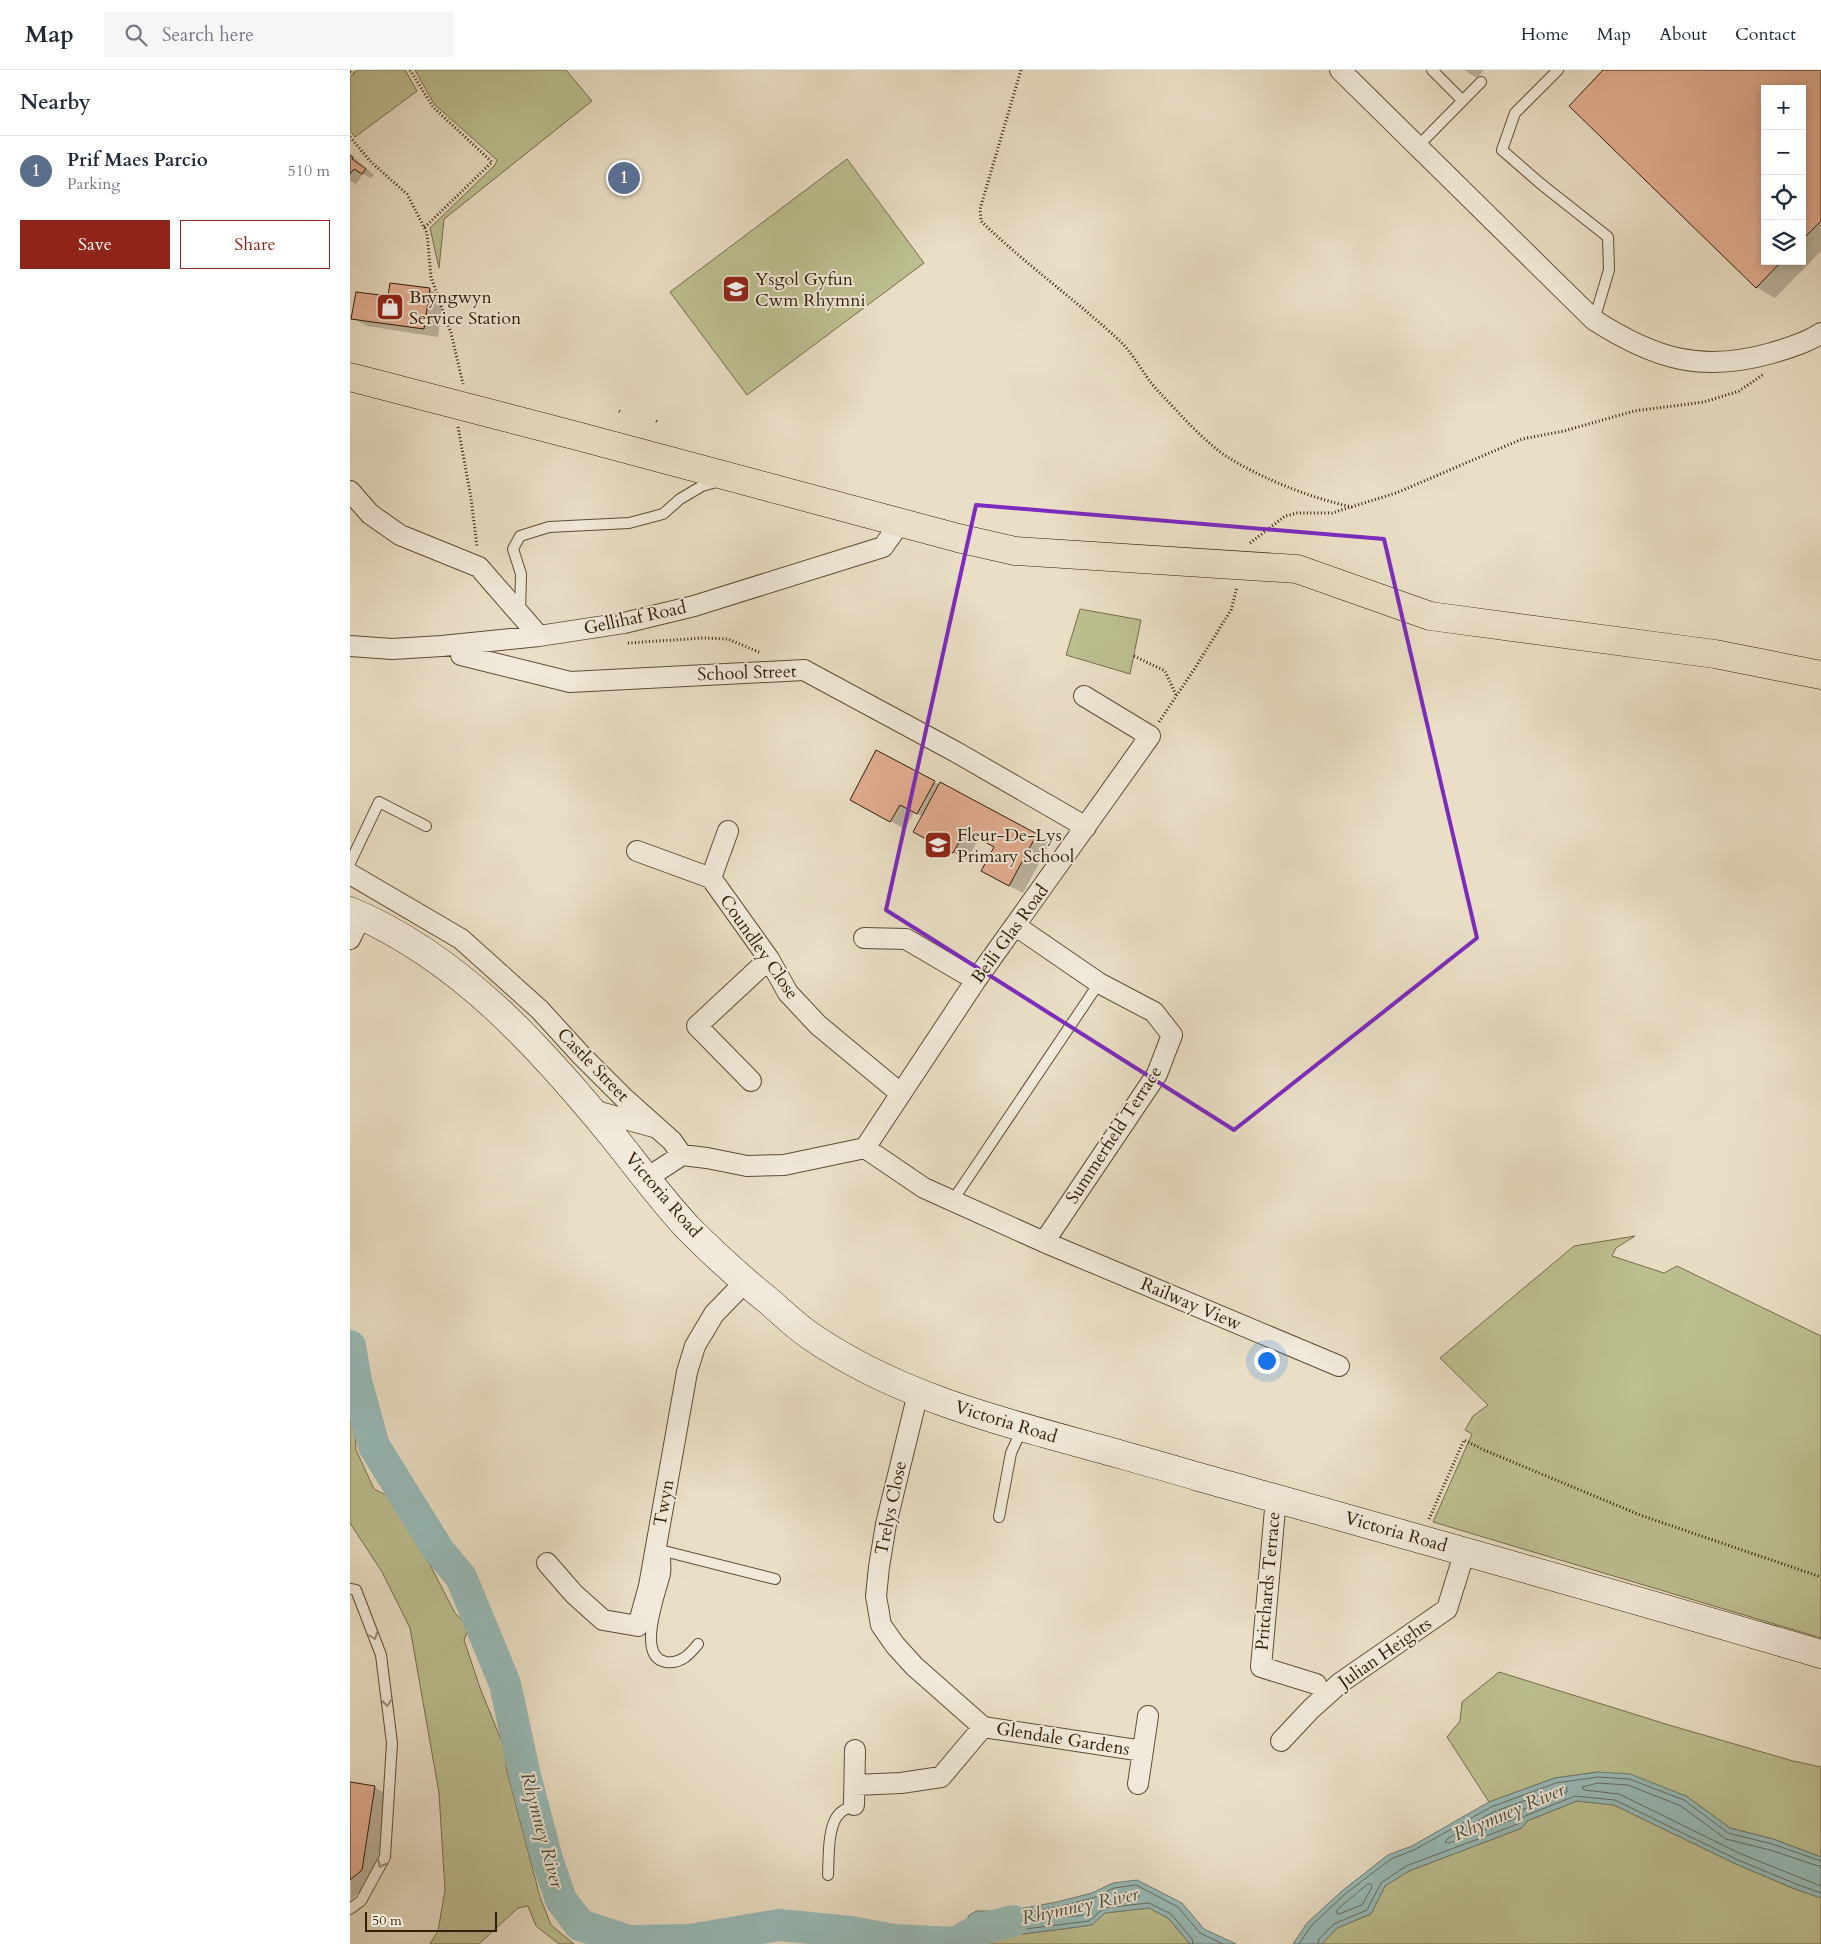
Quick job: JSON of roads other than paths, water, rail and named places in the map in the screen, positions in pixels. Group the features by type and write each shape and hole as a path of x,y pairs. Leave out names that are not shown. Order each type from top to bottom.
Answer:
{"main road":[{"path":"350,377 582,436 900,523 1015,551 1297,570 1430,616 1715,654 1821,675"},
{"name":"Victoria Road","path":"354,922 395,934 445,966 496,1006 539,1049 592,1110 686,1226 745,1282 807,1334 857,1364 918,1393 1022,1429 1099,1448 1420,1538 1821,1654"}],"street":[{"path":"1340,70 1594,320 1625,340 1651,351 1686,361 1722,363 1754,358 1788,348 1821,333"},
{"path":"350,490 370,514 400,535 479,567 539,636"},
{"name":"Gellihaf Road","path":"350,646 392,649 442,646 539,636 624,623 694,606 883,547 900,523"},
{"name":"School Street","path":"461,655 570,682 804,670 956,752 1086,827"},
{"name":"Beili Glas Road","path":"864,1148 976,980 1150,736 1084,696"},
{"name":"Coundley Close","path":"711,878 728,831"},
{"name":"Coundley Close","path":"637,850 711,878 769,959 788,994 818,1025 900,1093"},
{"name":"Castle Street","path":"350,874 461,939 540,1010 624,1098 672,1141 682,1155"},
{"name":"Summerfield Terrace","path":"1016,926 1099,984 1154,1012 1172,1035 1157,1074 1044,1242"},
{"path":"864,938 906,939 976,980"},
{"path":"751,1082 697,1026 769,959"},
{"path":"592,1110 658,1129"},
{"path":"647,1178 682,1155 747,1166 784,1165 864,1148"},
{"name":"Railway View","path":"864,1148 924,1188 1044,1242 1339,1366"},
{"name":"Twyn","path":"547,1563 574,1594 603,1620 638,1626 649,1586 687,1372 694,1346 714,1314 745,1282"},
{"name":"Trelys Close","path":"881,1625 876,1596 878,1568 886,1524 918,1393"},
{"name":"Pritchards Terrace","path":"1276,1498 1261,1667 1316,1684"},
{"name":"Julian Heights","path":"1281,1741 1340,1683 1447,1609 1465,1551"},
{"name":"Glendale Gardens","path":"881,1625 895,1645 914,1666 983,1727 1143,1751"},
{"path":"1138,1784 1148,1716"},
{"name":"Glendale Gardens","path":"855,1795 901,1783 941,1777 983,1727"},
{"path":"855,1750 855,1795"}],"lane":[{"path":"1432,70 1462,100"},
{"path":"1558,70 1515,112 1502,150 1541,184 1608,237 1608,270 1594,320"},
{"path":"1418,146 1481,82"},
{"path":"520,614 521,574 513,549 520,536 548,527 629,523 663,514 680,499 702,486 730,478"},
{"path":"350,863 379,802 426,826"},
{"path":"953,1200 1099,984"},
{"path":"999,1517 1011,1453 1022,1429"},
{"path":"655,1549 775,1579"},
{"path":"655,1549 664,1558 665,1571 651,1625 650,1636 656,1656 660,1660 676,1661 690,1655 698,1644"},
{"path":"350,1588 356,1590 381,1655 392,1743 385,1857 361,1901 350,1909"},
{"path":"828,1875 829,1844 834,1822 855,1795"}],"water":[{"path":"1598,1772 1630,1774 1686,1796 1730,1828 1773,1839 1821,1857 1821,1898 1736,1864 1614,1805 1577,1801 1527,1821 1522,1828 1409,1871 1385,1886 1371,1914 1337,1928 1322,1944 1293,1944 1307,1923 1342,1891 1388,1855 1412,1846 1489,1802 1555,1778"},
{"path":"1137,1880 1182,1903 1204,1929 1236,1944 1190,1944 1168,1918 1149,1908 1105,1913 1092,1925 1001,1937 983,1944 972,1944 968,1916 976,1911 1008,1911 1057,1902 1092,1893 1113,1883"}],"waterway":[{"name":"Rhymney River","path":"350,1346 356,1381 374,1446 439,1551 461,1577 505,1684 525,1776 547,1859 561,1900 580,1925 629,1941 690,1940 779,1925 851,1932 893,1940 955,1943 978,1930 1013,1921"}],"place":[{"name":"Prif Maes Parcio","path":"624,178"},
{"name":"Ysgol Gyfun Cwm Rhymni","path":"736,289"},
{"name":"Bryngwyn Service Station","path":"390,307"},
{"name":"Fleur-De-Lys Primary School","path":"938,845"}]}
